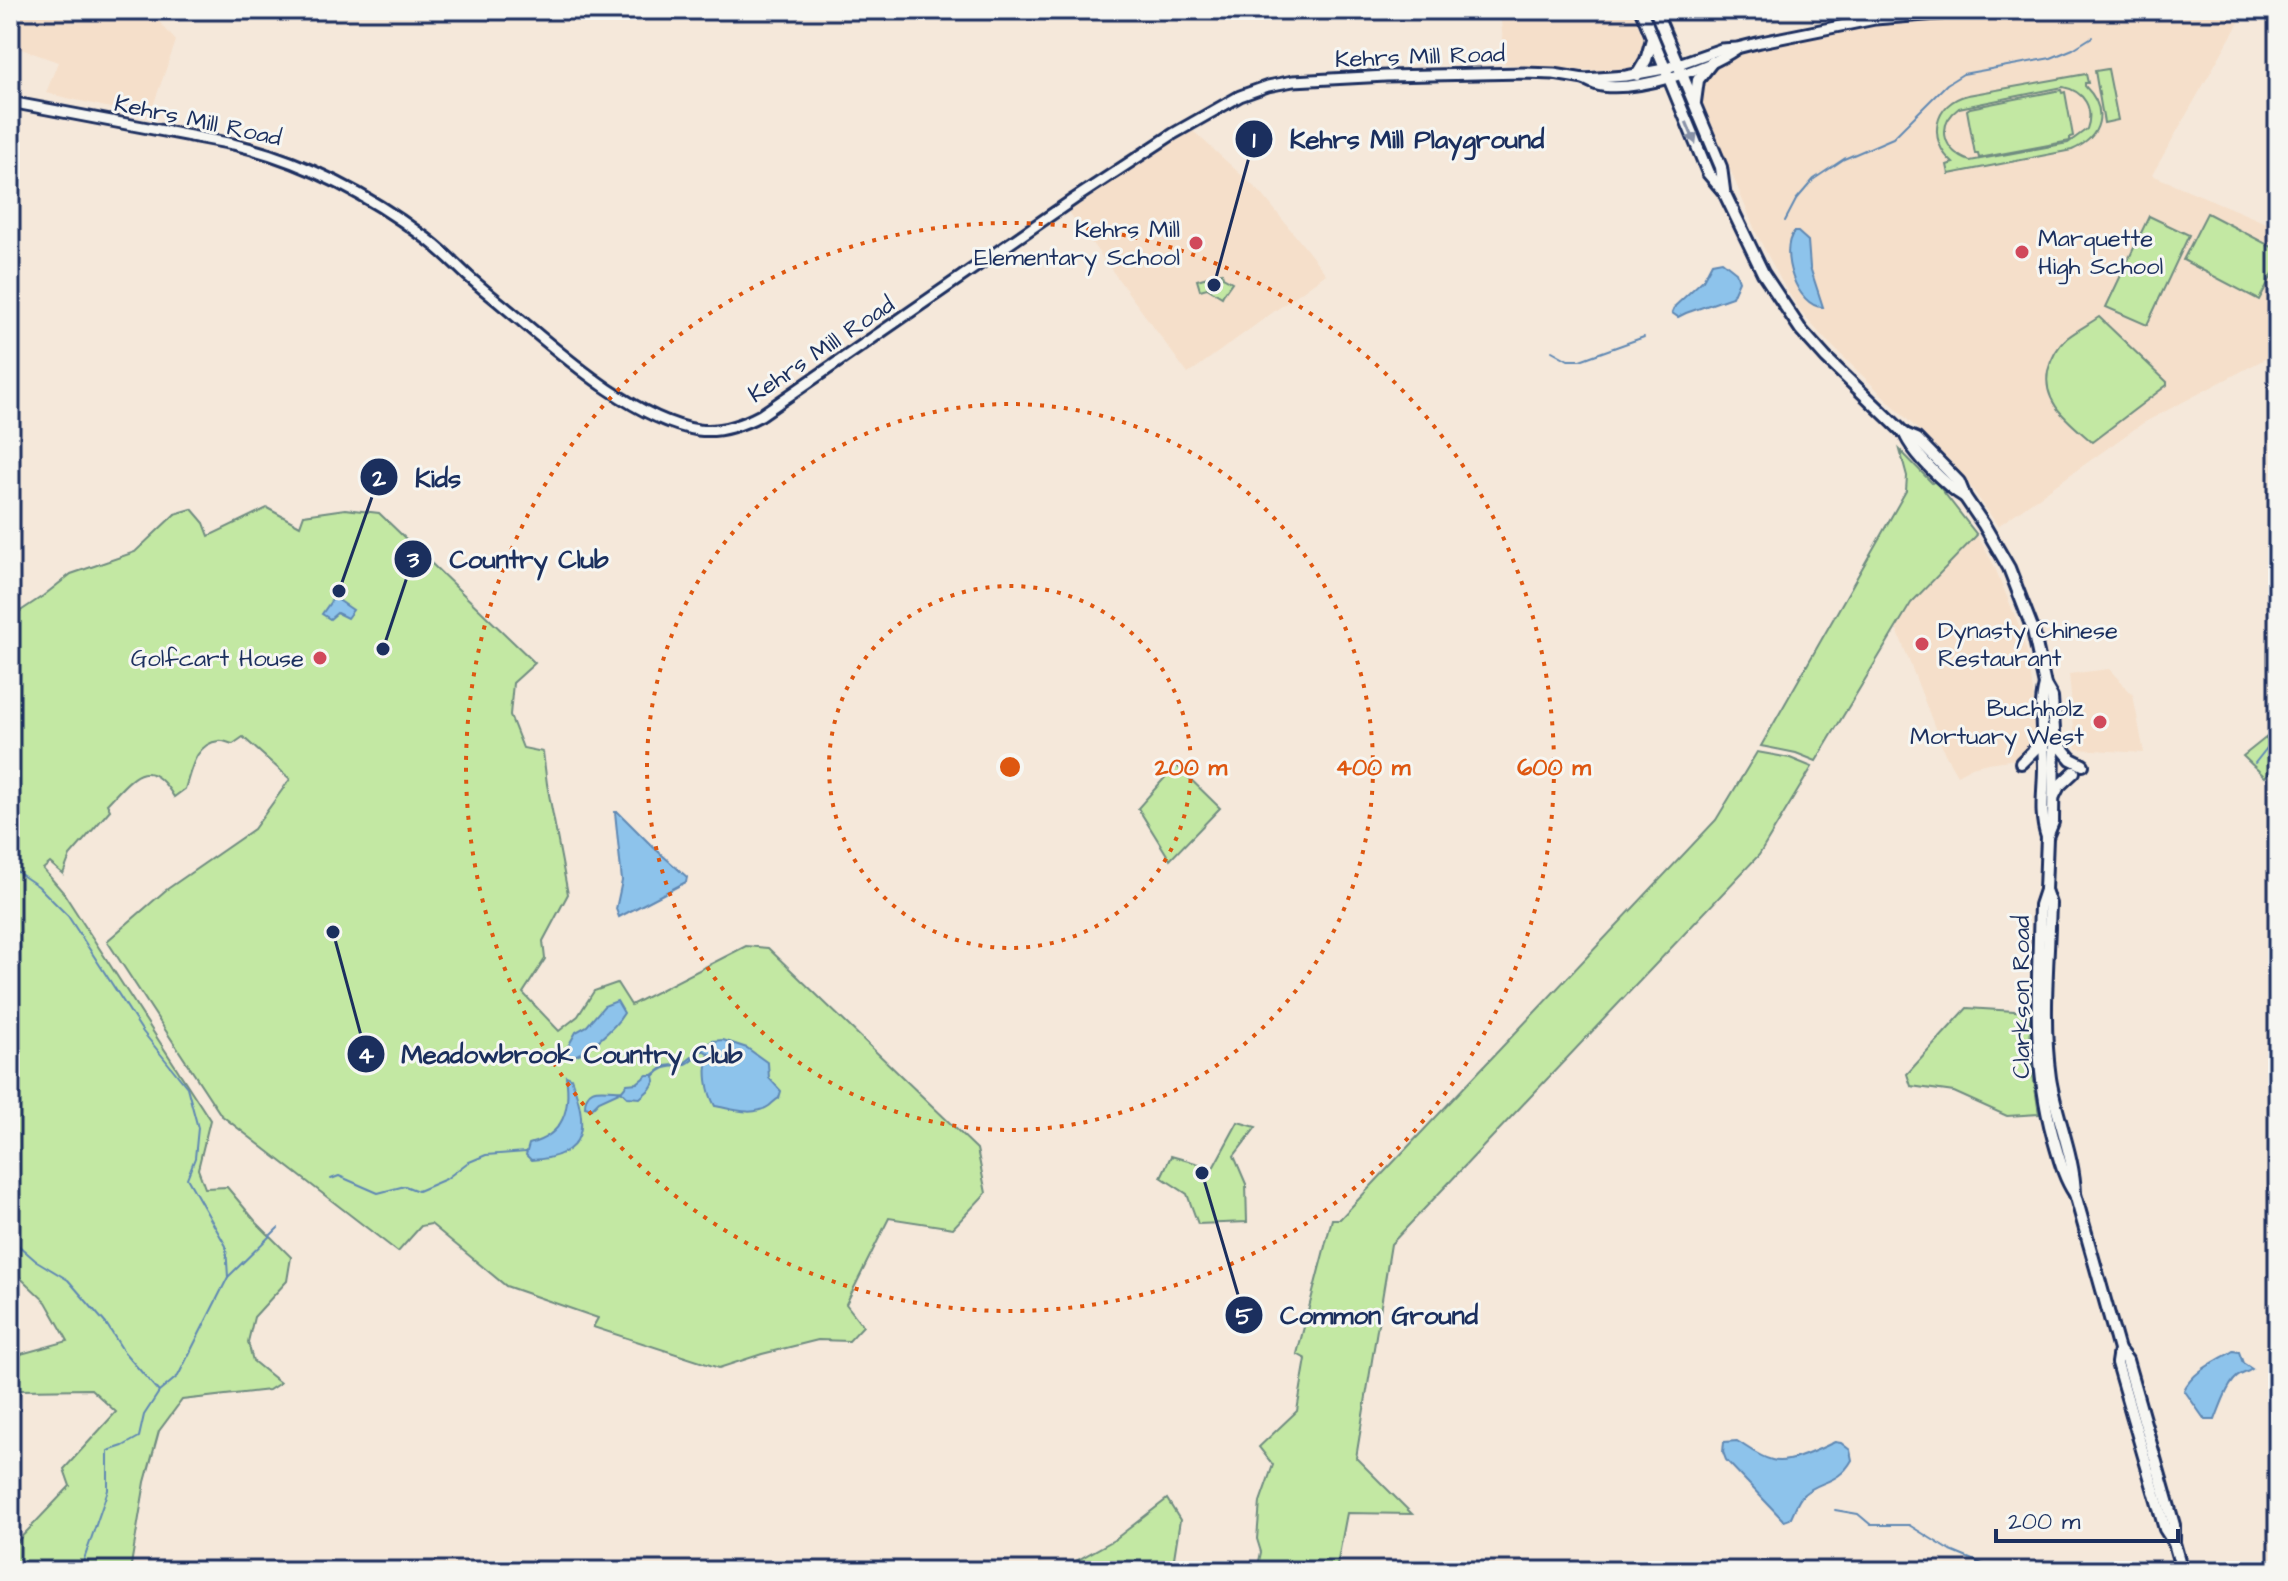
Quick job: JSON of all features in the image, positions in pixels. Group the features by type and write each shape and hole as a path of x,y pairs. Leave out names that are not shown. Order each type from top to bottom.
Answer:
{"main road":[{"name":"Clarkson Road","path":"1641,10 1708,173 1724,192 1755,259 1796,324 1826,358 1905,434 1917,439 1959,482 1965,497 2000,552 2033,630 2045,685 2041,699 2049,740 2053,798 2053,822 2047,837 2045,890 2050,904 2048,1060 2057,1115 2074,1175 2075,1194 2119,1350 2127,1360 2174,1525 2174,1543 2182,1571"},
{"name":"Clarkson Road","path":"1655,10 1721,167 1724,192"},
{"name":"Kehrs Mill Road","path":"1680,69 1721,49 1875,19 1988,10"},
{"path":"1637,75 1646,60 1652,39"},
{"name":"Kehrs Mill Road","path":"1584,79 1598,86 1638,84 1666,73 1712,62 1737,48"},
{"path":"1695,104 1698,80 1712,62"},
{"name":"Kehrs Mill Road","path":"10,102 233,144 264,151 313,170 388,211 423,235 545,340 624,398 664,419 693,429 721,430 761,415 1074,199 1173,134 1240,96 1293,81 1524,73 1584,79 1666,73"},
{"name":"Clarkson Road","path":"2047,837 2042,823 2049,740"},
{"path":"2021,763 2049,740 2071,759 2078,768 2059,786 2053,798"}],"shaded area":[{"path":"10,10 149,10 176,41 149,117 46,93 58,62 10,45"},
{"path":"1500,10 1633,10 1646,46 1641,63 1624,73 1505,64"},
{"name":"Marquette High School","path":"2012,10 2246,10 2152,175 2278,228 2278,352 2143,423 1998,526 1949,460 1826,340 1785,288 1757,235 1699,88 1709,70 1720,62 1759,47 1888,23 1986,16"},
{"name":"Kehrs Mill Elementary School","path":"1190,128 1262,194 1326,274 1188,374 1069,212"},
{"path":"1977,535 1993,563 2020,628 2029,660 2038,734 2036,745 2023,758 1972,767 1957,775 1945,754 1896,627 1911,603"},
{"path":"2109,669 2133,695 2144,753 2076,749 2069,674"}],"green space":[{"path":"2108,69 2118,120 2104,123 2095,71"},
{"path":"2086,74 2088,83 2085,86 2097,104 2099,122 2090,138 2072,150 1949,174 1947,165 1953,163 1939,144 1938,124 1947,106 1968,95","holes":["2063,87 2071,89 2086,102 2089,122 2087,129 2068,143 1970,161 1954,151 1946,138 1947,123 1959,108"]},
{"path":"2061,90 2065,92 2073,136 2070,141 1979,158 1975,154 1967,110"},
{"path":"2207,213 2278,250 2278,264 2259,300 2183,260"},
{"path":"2149,216 2189,235 2147,325 2106,307"},
{"path":"1222,273 1232,282 1222,297 1207,288 1200,290 1197,280"},
{"path":"2099,317 2167,385 2092,442 2053,403 2047,383 2049,366 2061,345"},
{"path":"1900,450 1932,483 1935,481 1977,535 1911,603 1816,761 1796,753 1761,746 1906,491 1907,476"},
{"path":"267,508 300,526 304,515 345,509 379,513 535,663 513,683 510,715 523,748 543,752 568,894 543,941 545,959 523,993 559,1031 578,1016 594,991 617,983 631,1005 746,946 768,948 977,1149 986,1193 953,1228 889,1218 846,1304 863,1326 849,1341 818,1340 719,1368 593,1327 598,1318 506,1286 431,1224 421,1226 398,1252 221,1115 107,941 166,890 254,829 290,779 243,737 233,744 221,741 211,743 195,759 185,789 174,797 156,776 140,774 107,804 110,810 70,856 63,874 50,863 43,869 63,892 210,1120 198,1169 205,1188 227,1187 291,1257 287,1281 254,1317 248,1342 253,1361 280,1383 269,1390 182,1400 159,1431 145,1482 130,1571 10,1571 10,1549 70,1486 64,1469 116,1412 91,1389 20,1390 17,1403 10,1406 10,1357 68,1341 46,1302 10,1268 10,618 71,574 135,552 175,514 192,509 204,523 209,536"},
{"path":"2278,728 2278,763 2265,777 2243,756"},
{"path":"1757,752 1790,758 1812,767 1759,855 1391,1244 1356,1458 1412,1514 1347,1513 1336,1571 1257,1571 1261,1552 1257,1539 1260,1502 1273,1465 1259,1447 1297,1411 1306,1359 1297,1354 1332,1219 1340,1219 1716,820"},
{"path":"1176,765 1220,808 1170,860 1138,808"},
{"path":"1967,1008 2030,1012 2031,1061 2039,1114 2007,1116 1954,1092 1911,1086 1907,1074"},
{"path":"1238,1122 1256,1127 1234,1156 1246,1184 1247,1222 1198,1224 1187,1194 1161,1177 1171,1156 1213,1168"},
{"path":"1167,1499 1180,1520 1172,1571 1071,1571 1067,1566 1114,1540"}],"water":[{"path":"1794,232 1808,241 1810,267 1823,307 1805,298 1793,277 1788,252"},
{"path":"1722,261 1736,272 1739,281 1732,297 1678,317 1672,313 1675,306 1703,280 1712,263"},
{"path":"334,597 353,610 347,618 337,613 330,619 322,614"},
{"path":"615,812 687,877 686,882 619,917 616,909 622,881"},
{"path":"617,1001 624,1013 620,1019 592,1045 571,1057 566,1050 576,1032 587,1026 604,1006"},
{"path":"723,1040 747,1048 768,1063 769,1078 781,1091 779,1098 756,1111 715,1106 707,1081 709,1054 703,1050 689,1063 658,1072 650,1089 640,1098 627,1097 621,1091 599,1101 591,1109 585,1107 586,1099 593,1091 622,1090 627,1084 637,1083 665,1066 683,1064 712,1041"},
{"path":"566,1076 571,1078 577,1094 580,1135 565,1152 531,1160 526,1155 529,1144 550,1134 566,1110"},
{"path":"2233,1351 2239,1352 2243,1363 2252,1369 2232,1383 2215,1420 2205,1420 2184,1390 2199,1372"},
{"path":"1737,1441 1762,1457 1779,1461 1804,1456 1835,1442 1850,1450 1852,1460 1841,1474 1803,1495 1790,1519 1784,1521 1726,1460 1724,1442"}],"waterway":[{"path":"2113,15 2117,10"},
{"path":"1785,221 1796,200 1814,179 1844,159 1893,138 1947,84 1963,74 2051,58 2092,37"},
{"path":"1552,351 1568,360 1580,360 1644,337"},
{"path":"2255,763 2278,734"},
{"path":"10,867 38,886 68,916 143,1032 187,1087 198,1128 195,1158 187,1178 226,1246 228,1277 178,1376 159,1392 144,1415 139,1437 108,1451 108,1490 80,1571"},
{"path":"331,1179 339,1176 378,1193 405,1186 418,1191 446,1179 467,1163 486,1155 526,1152"},
{"path":"228,1277 278,1228"},
{"path":"10,1238 35,1260 68,1280 158,1391"},
{"path":"1835,1510 1858,1514 1871,1525 1909,1525 1951,1551 1999,1571"}],"place":[{"name":"Kehrs Mill Elementary School","path":"1196,243"},
{"name":"Marquette High School","path":"2022,252"},
{"name":"Kehrs Mill Playground","path":"1214,285"},
{"name":"Kids","path":"339,591"},
{"name":"Dynasty Chinese Restaurant","path":"1922,644"},
{"name":"Country Club","path":"383,649"},
{"name":"Golfcart House","path":"320,658"},
{"name":"Buchholz Mortuary West","path":"2100,722"},
{"name":"Meadowbrook Country Club","path":"333,932"},
{"name":"Common Ground","path":"1202,1173"}]}
